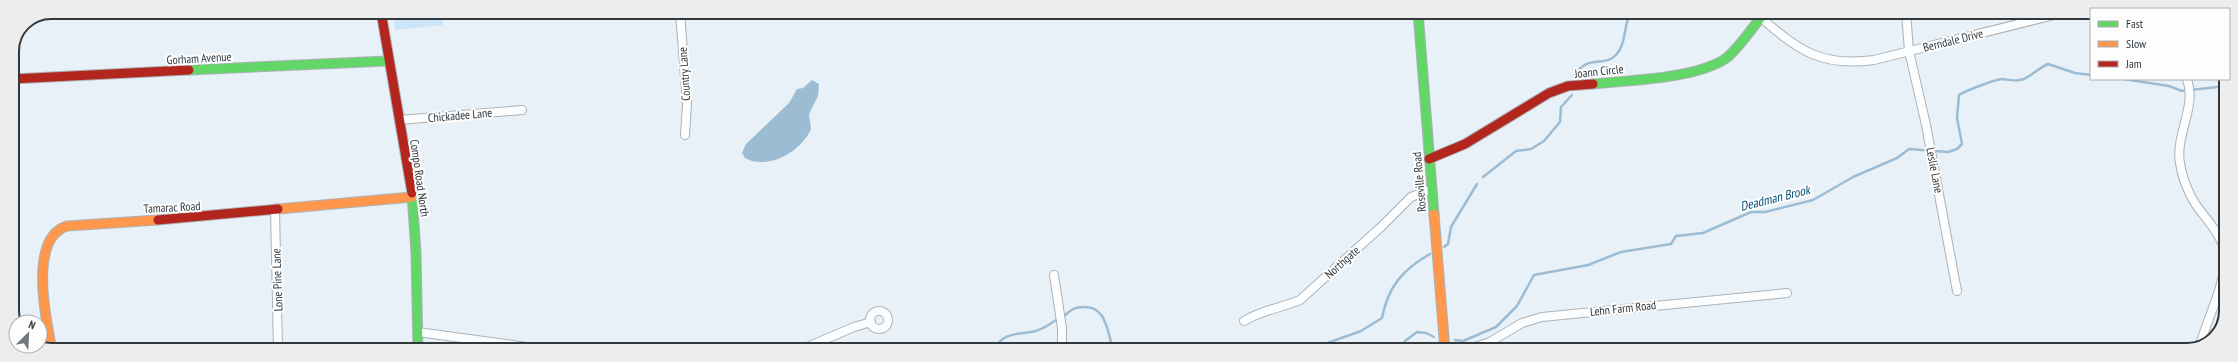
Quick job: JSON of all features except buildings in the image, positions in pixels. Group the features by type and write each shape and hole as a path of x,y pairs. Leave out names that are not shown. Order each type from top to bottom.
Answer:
{"street":[{"name":"Compo Road North","path":"382,19 387,61 412,197 415,234 418,343"},
{"name":"Country Lane","path":"681,19 687,104 685,135"},
{"name":"Roseville Road","path":"1419,19 1444,343"},
{"name":"Joann Circle","path":"1429,159 1447,154 1534,99 1568,86 1687,72 1716,65 1726,58 1760,19"},
{"name":"Berndale Drive","path":"1767,19 1793,44 1822,59 1854,63 2038,19"},
{"name":"Berndale Drive","path":"1907,19 1909,51"},
{"name":"Leslie Lane","path":"1909,51 1933,157 1958,291"},
{"name":"Gorham Avenue","path":"19,79 387,61"},
{"path":"2188,80 2189,101 2180,144 2181,168 2184,182 2219,238"},
{"name":"Chickadee Lane","path":"399,120 522,110"},
{"name":"Northgate","path":"1244,321 1271,308 1286,306 1300,300 1382,226 1411,197 1432,189"},
{"name":"Tamarac Road","path":"51,343 45,317 43,271 48,245 55,231 67,226 86,223 221,216 275,209 412,197"},
{"name":"Lone Pine Lane","path":"275,209 278,343"},
{"path":"1054,275 1061,318 1062,343"},
{"path":"2202,340 2219,287"},
{"name":"Lehn Farm Road","path":"1487,343 1522,323 1542,317 1787,293"},
{"path":"816,343 854,327 871,322"},
{"path":"418,332 498,343"}],"shaded area":[{"path":"394,19 443,19 443,25 395,30"},
{"path":"812,80 819,84 818,96 809,114 811,129 807,137 800,145 783,157 764,162 745,158 742,153 746,144 789,103 797,89 803,88"}],"waterway":[{"path":"1574,76 1579,69 1585,65 1606,61 1616,55 1622,45 1628,19"},
{"name":"Deadman Brook","path":"1455,340 1463,341 1496,327 1517,306 1534,275 1588,265 1621,252 1671,244 1676,236 1703,233 1751,212 1765,212 1813,200 1853,177 1897,158 1909,149 1948,152 1957,149 1962,144 1957,118 1959,95 1974,88 2002,79 2016,81 2021,80 2048,64 2075,73 2090,75"},
{"name":"Deadman Brook","path":"2130,80 2169,86 2182,91 2219,87"},
{"path":"1483,177 1516,151 1531,149 1544,141 1560,122 1561,107 1572,95"},
{"path":"1444,247 1448,244 1451,227 1477,184"},
{"path":"1327,343 1361,331 1382,318 1392,288 1404,273 1430,254"},
{"name":"Deadman Brook","path":"1063,317 1071,310 1076,308 1086,307 1094,309 1104,318 1111,343"},
{"name":"Deadman Brook","path":"999,343 1012,335 1036,331 1058,319"},
{"name":"Deadman Brook","path":"1403,343 1417,332 1426,333 1434,337"}],"traffic: fast":[{"path":"1419,19 1434,214"},
{"path":"1593,84 1661,78 1679,75 1712,66 1730,55 1760,19"},
{"path":"189,70 387,61"},
{"path":"412,193 416,253 418,343"}],"traffic: slow":[{"path":"278,209 412,197"},
{"path":"1434,214 1444,343"},
{"path":"51,343 46,320 43,281 47,246 55,234 67,226 158,220"}],"traffic: jam":[{"path":"382,19 412,193"},
{"path":"19,79 189,70"},
{"path":"1429,159 1465,144 1549,93 1568,86 1593,84"},
{"path":"158,220 278,209"}]}
